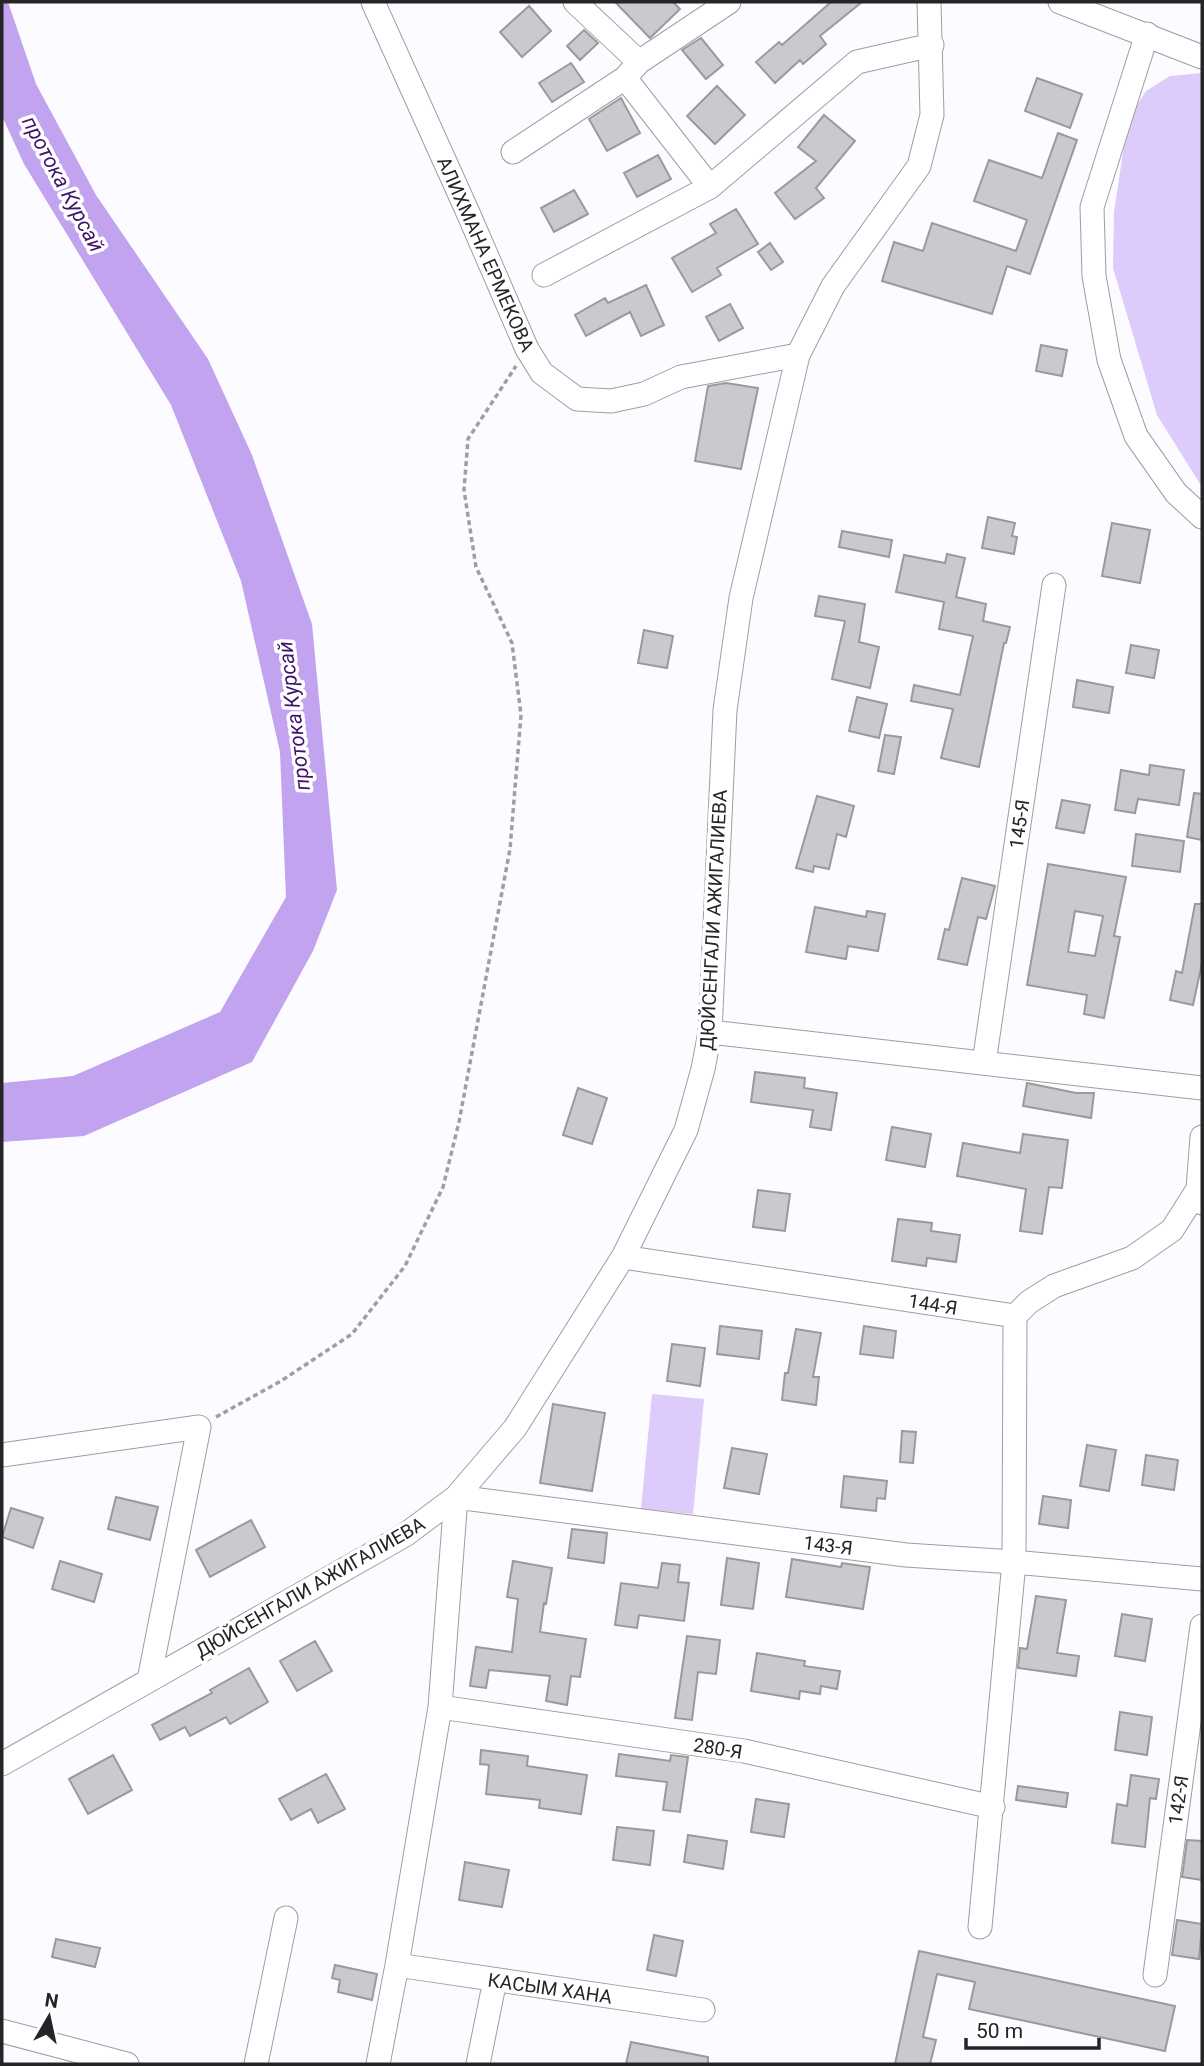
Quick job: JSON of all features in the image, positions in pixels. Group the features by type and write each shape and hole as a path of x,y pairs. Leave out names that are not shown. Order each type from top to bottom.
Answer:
{"street":[{"name":"АЛИХМАНА ЕРМЕКОВА","path":"373,2 527,349 542,373 577,399 611,401 644,394 681,377 798,355"},
{"path":"575,2 632,70 710,187"},
{"path":"513,152 729,2"},
{"name":"ДЮЙСЕНГАЛИ АЖИГАЛИЕВА","path":"2,1764 405,1535 456,1497 515,1428 622,1257 686,1130 703,1069 710,1032 725,710 741,598 798,355 833,286 919,166 932,115 929,2"},
{"path":"1060,2 1202,57"},
{"path":"1147,34 1093,207 1094,275 1109,360 1136,436 1176,493 1202,517"},
{"path":"544,275 710,187 857,62 932,45"},
{"name":"145-Я","path":"984,1063 1054,585"},
{"path":"710,1032 1202,1088"},
{"path":"980,1927 1014,1562 1015,1317 1029,1302 1054,1286 1132,1258 1172,1230 1201,1194 1202,1138"},
{"name":"144-Я","path":"622,1257 1015,1317"},
{"path":"2,1455 199,1427 149,1680"},
{"path":"377,2064 397,1965 440,1707 456,1497"},
{"name":"143-Я","path":"456,1497 906,1555 1202,1579"},
{"name":"142-Я","path":"1155,1975 1202,1626"},
{"name":"280-Я","path":"440,1707 744,1751 993,1807"},
{"path":"256,2064 286,1919"},
{"name":"КАСЫМ ХАНА","path":"397,1965 703,2010"},
{"path":"478,2064 495,1980"},
{"path":"2,2031 127,2064"}],"path":[{"path":"199,1427 281,1381 352,1334 405,1265 443,1187 459,1122 510,849 521,715 512,643 476,567 464,490 468,439 527,349"}],"shaded area":[{"path":"1202,73 1202,487 1157,415 1113,268 1114,212 1128,119 1146,91 1170,76"},
{"path":"652,1394 704,1399 693,1514 641,1509"}],"water":[{"name":"протока Курсай","path":"2,2 8,2 36,84 96,195 208,359 252,455 312,624 337,890 313,951 252,1062 84,1136 2,1142 2,1083 73,1076 220,1012 286,897 280,752 241,581 171,405 24,164 2,116"}],"building":[{"path":"615,2 673,2 680,9 650,38"},
{"path":"831,2 862,2 820,36 826,44 803,64 800,60 775,83 756,62 779,42 782,45"},
{"path":"529,6 551,31 522,57 500,32"},
{"path":"584,30 598,43 580,60 567,46"},
{"path":"701,38 723,65 706,79 682,50"},
{"path":"571,63 584,82 552,102 539,83"},
{"path":"1037,78 1082,94 1070,128 1025,111"},
{"path":"717,86 745,115 715,144 687,116"},
{"path":"621,98 640,133 607,151 589,119"},
{"path":"824,115 855,141 816,188 824,198 795,219 775,193 816,161 798,147"},
{"path":"1058,133 1077,140 1030,274 1007,266 992,314 882,281 894,242 923,251 932,223 1016,251 1027,220 974,201 989,160 1042,178"},
{"path":"658,155 671,179 637,197 624,173"},
{"path":"574,190 588,214 554,232 541,208"},
{"path":"736,209 758,244 717,268 721,275 692,292 672,258 716,233 710,224"},
{"path":"770,243 783,262 771,270 758,252"},
{"path":"646,285 664,325 641,336 630,312 586,336 575,315 605,298 608,303"},
{"path":"730,304 743,328 719,341 706,317"},
{"path":"1041,345 1067,350 1062,376 1036,371"},
{"path":"726,383 758,388 741,469 695,461 708,386"},
{"path":"988,517 1015,523 1012,536 1017,537 1014,554 982,548"},
{"path":"1112,523 1150,530 1140,583 1102,576"},
{"path":"842,531 892,540 889,557 839,547"},
{"path":"947,554 965,558 956,597 986,604 983,621 1010,627 1004,643 979,767 941,758 953,709 911,701 914,685 960,695 973,636 939,629 944,602 896,592 904,555 945,563"},
{"path":"819,596 865,604 859,642 879,647 870,688 832,679 845,621 815,616"},
{"path":"644,630 673,636 667,668 638,663"},
{"path":"1131,645 1159,650 1154,678 1126,673"},
{"path":"1077,680 1113,687 1109,713 1073,707"},
{"path":"857,697 887,704 879,738 849,731"},
{"path":"885,735 901,737 894,774 878,771"},
{"path":"1150,765 1184,770 1179,805 1138,799 1135,813 1115,810 1121,770 1149,775"},
{"path":"1194,793 1202,794 1202,840 1187,837"},
{"path":"817,796 854,806 846,837 837,834 829,869 814,866 813,872 796,868"},
{"path":"1062,800 1090,805 1084,833 1056,828"},
{"path":"1136,834 1184,841 1180,872 1132,866"},
{"path":"1048,864 1126,877 1114,936 1120,937 1104,1018 1084,1014 1087,995 1027,985","holes":["1075,911 1103,916 1095,956 1068,952"]},
{"path":"962,878 995,886 986,919 978,917 967,965 938,959 945,929 949,930"},
{"path":"1195,904 1202,904 1202,963 1193,1005 1170,1000 1176,971 1182,973"},
{"path":"815,907 866,917 867,911 885,914 878,951 848,946 846,959 806,952"},
{"path":"755,1072 805,1078 804,1088 837,1093 831,1130 810,1127 813,1110 751,1102"},
{"path":"1027,1083 1076,1093 1094,1093 1091,1118 1023,1106"},
{"path":"578,1088 607,1098 592,1144 563,1135"},
{"path":"892,1127 931,1134 925,1167 886,1160"},
{"path":"1023,1134 1068,1140 1062,1188 1049,1187 1042,1234 1020,1231 1026,1189 957,1176 963,1143 1020,1153"},
{"path":"758,1190 790,1194 785,1231 753,1227"},
{"path":"898,1219 932,1223 931,1231 960,1235 956,1262 927,1258 926,1266 892,1261"},
{"path":"720,1326 762,1331 759,1359 717,1354"},
{"path":"864,1326 896,1331 893,1358 860,1354"},
{"path":"796,1329 821,1333 813,1377 819,1377 816,1405 782,1400 785,1373 788,1373"},
{"path":"672,1344 705,1348 700,1386 667,1381"},
{"path":"553,1404 605,1413 592,1491 540,1483"},
{"path":"902,1431 916,1432 913,1463 900,1462"},
{"path":"1087,1445 1116,1450 1109,1491 1080,1486"},
{"path":"732,1448 767,1454 759,1494 724,1488"},
{"path":"1146,1455 1178,1460 1174,1490 1142,1485"},
{"path":"844,1476 887,1481 885,1499 877,1498 876,1511 841,1507"},
{"path":"1043,1496 1071,1500 1068,1528 1039,1524"},
{"path":"116,1497 158,1507 150,1540 108,1529"},
{"path":"11,1508 43,1518 33,1548 2,1537"},
{"path":"251,1520 265,1547 210,1577 196,1550"},
{"path":"572,1529 607,1533 604,1563 568,1558"},
{"path":"727,1558 759,1563 753,1609 721,1605"},
{"path":"792,1559 841,1567 842,1563 870,1567 863,1609 786,1597"},
{"path":"60,1561 102,1574 94,1602 52,1589"},
{"path":"513,1561 552,1568 540,1632 586,1639 580,1677 571,1676 567,1705 546,1701 550,1676 489,1670 486,1688 470,1686 476,1647 512,1652 518,1599 507,1597"},
{"path":"662,1563 680,1565 678,1582 689,1583 684,1621 639,1615 637,1628 615,1625 621,1583 658,1588"},
{"path":"1036,1596 1066,1600 1057,1653 1079,1656 1076,1676 1018,1668 1020,1648 1027,1649"},
{"path":"1122,1614 1152,1619 1145,1661 1115,1656"},
{"path":"687,1636 720,1640 716,1674 698,1672 692,1720 675,1718"},
{"path":"315,1641 332,1671 297,1691 280,1661"},
{"path":"757,1653 805,1661 804,1666 840,1671 837,1689 821,1686 820,1694 800,1691 799,1699 751,1691"},
{"path":"249,1668 268,1702 230,1724 226,1717 190,1736 185,1727 160,1740 152,1725 212,1693 210,1690"},
{"path":"1120,1712 1152,1717 1147,1755 1115,1750"},
{"path":"481,1750 528,1756 527,1766 587,1775 581,1814 539,1808 540,1800 486,1794 489,1765 480,1764"},
{"path":"619,1754 670,1761 671,1755 688,1757 680,1812 663,1810 667,1782 616,1776"},
{"path":"113,1755 132,1790 88,1814 69,1779"},
{"path":"326,1774 345,1809 318,1823 311,1809 291,1820 279,1799"},
{"path":"1131,1775 1159,1779 1156,1799 1150,1798 1145,1847 1112,1843 1117,1804 1127,1806"},
{"path":"1018,1786 1068,1793 1066,1807 1016,1800"},
{"path":"756,1799 789,1804 784,1837 751,1832"},
{"path":"617,1827 654,1831 650,1865 613,1860"},
{"path":"688,1835 727,1841 723,1869 684,1862"},
{"path":"1187,1840 1202,1841 1202,1880 1182,1877"},
{"path":"465,1862 509,1870 502,1907 459,1900"},
{"path":"1177,1920 1202,1924 1199,1959 1172,1955"},
{"path":"654,1935 683,1941 676,1976 647,1970"},
{"path":"56,1939 100,1948 95,1967 52,1957"},
{"path":"919,1951 1175,2006 1165,2051 969,2009 975,1982 937,1974 923,2037 936,2040 930,2064 895,2064"},
{"path":"335,1965 377,1974 372,2000 338,1992 340,1980 332,1978"},
{"path":"631,2042 708,2057 708,2064 626,2064"}]}
